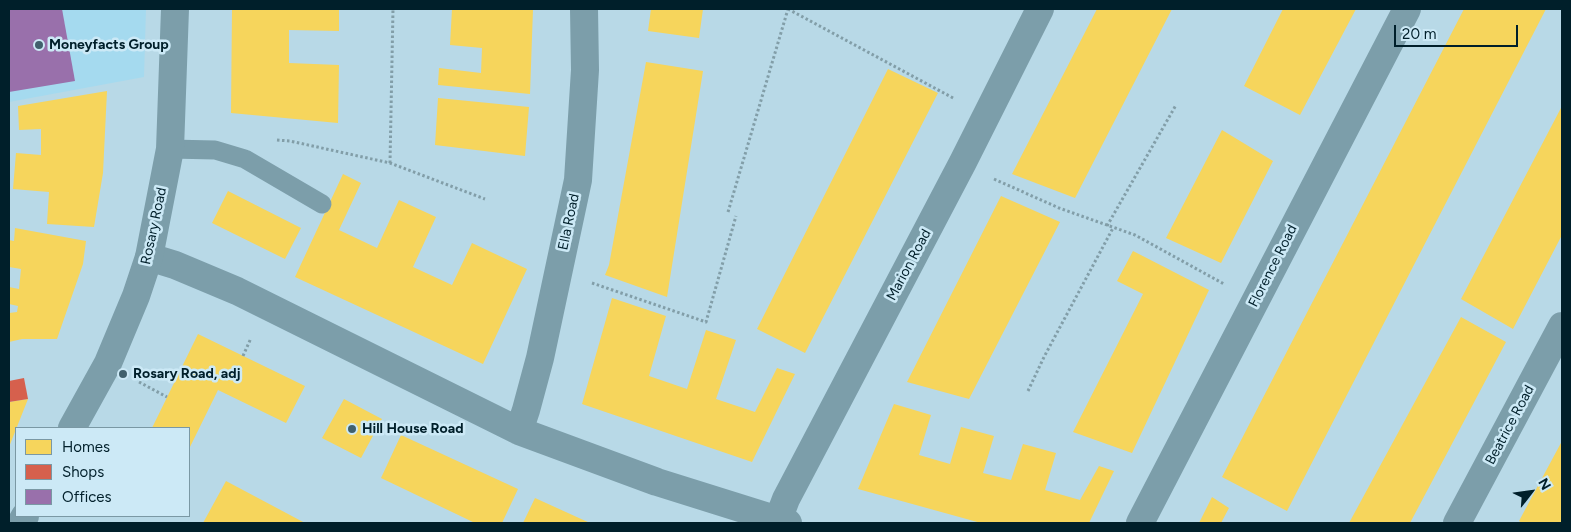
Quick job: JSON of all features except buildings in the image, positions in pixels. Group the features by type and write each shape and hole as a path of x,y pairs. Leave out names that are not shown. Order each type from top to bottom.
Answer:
{"street":[{"name":"Rosary Road","path":"73,427 108,363 136,296 149,257 170,149 175,9"},
{"name":"Ella Road","path":"519,431 540,358 578,180 585,70 584,9"},
{"name":"Marion Road","path":"783,522 786,499 963,162 1040,9"},
{"name":"Florence Road","path":"1140,523 1407,9"},
{"path":"149,257 175,265 237,291 519,431 657,482 783,522"},
{"name":"Beatrice Road","path":"1457,523 1562,326"}],"lane":[{"path":"170,149 215,150 245,159 322,204"}],"path":[{"path":"390,163 393,9"},
{"path":"728,212 788,9 985,116"},
{"path":"1107,226 1176,105"},
{"path":"270,139 290,141 390,163 486,199"},
{"path":"963,162 992,178 1059,208 1135,234 1254,302"},
{"path":"558,271 706,322 736,216"},
{"path":"1028,391 1044,357 1113,228"},
{"path":"141,383 167,397"}],"shaded area":[{"path":"9,9 146,9 144,77 9,102"}],"place":[{"name":"Moneyfacts Group","path":"39,45"},
{"name":"Rosary Road, adj","path":"123,374"},
{"name":"Hill House Road","path":"352,429"}]}
